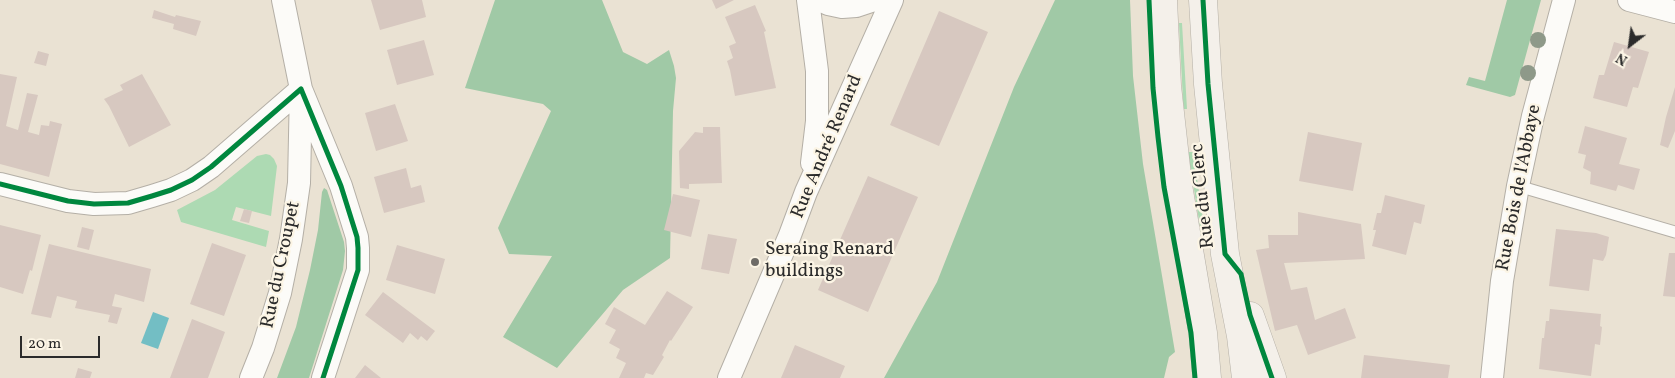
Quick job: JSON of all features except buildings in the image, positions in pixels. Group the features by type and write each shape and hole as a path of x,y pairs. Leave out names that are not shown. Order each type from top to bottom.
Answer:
{"street":[{"name":"Rue du Croupet","path":"283,0 301,90 341,186 357,237 358,270 323,378"},
{"path":"806,192 817,122 817,71 808,0"},
{"path":"820,0 828,4 842,6 856,6 874,0"},
{"name":"Rue André Renard","path":"729,378 790,235 806,192 892,0"},
{"name":"Rue du Clerc","path":"1163,0 1167,86 1178,185 1203,333 1207,378"},
{"name":"Rue du Clerc","path":"1203,0 1208,84 1225,254 1241,336 1246,378"},
{"name":"Rue Bois de l'Abbaye","path":"1492,378 1502,281 1518,186 1533,116 1564,0"},
{"path":"1629,0 1675,12"},
{"name":"Rue du Croupet","path":"251,378 263,348 280,293 291,239 299,183 301,90"},
{"path":"0,184 68,201 94,204 128,203 152,196 192,180 211,167 301,90"},
{"name":"Rue du Clerc","path":"1225,254 1241,274 1250,315 1272,378"}],"lane":[{"path":"1518,186 1675,232"}],"green space":[{"path":"495,0 602,0 623,52 647,64 669,50 674,66 676,78 673,111 670,258 623,290 557,368 503,337 552,256 509,254 498,228 551,111 543,104 465,88"},
{"path":"1055,0 1130,0 1133,76 1143,164 1175,352 1169,357 1164,378 884,378 937,282 1014,87"},
{"path":"1507,0 1541,0 1515,95 1510,97 1466,85 1469,77 1485,81"},
{"path":"1179,23 1182,23 1187,109 1184,109 1183,100"},
{"path":"1188,152 1193,152 1205,232 1201,233"},
{"path":"266,154 274,159 277,166 271,216 236,207 232,220 269,231 266,247 181,222 177,210 215,190 257,156"},
{"path":"324,188 327,190 344,242 343,270 309,378 277,378 296,327 310,270"}],"water":[{"path":"153,312 169,318 158,349 141,343"}],"cycle path":[{"path":"1149,0 1153,88 1164,187 1191,333 1195,378"},
{"path":"1203,0 1208,84 1225,254 1241,274 1250,315 1272,378"},
{"path":"0,184 68,201 94,204 128,203 152,196 192,180 211,167 301,89 341,186 357,237 358,248 358,270 323,378"}],"place":[{"name":"Seraing Renard buildings","path":"755,262"}]}
